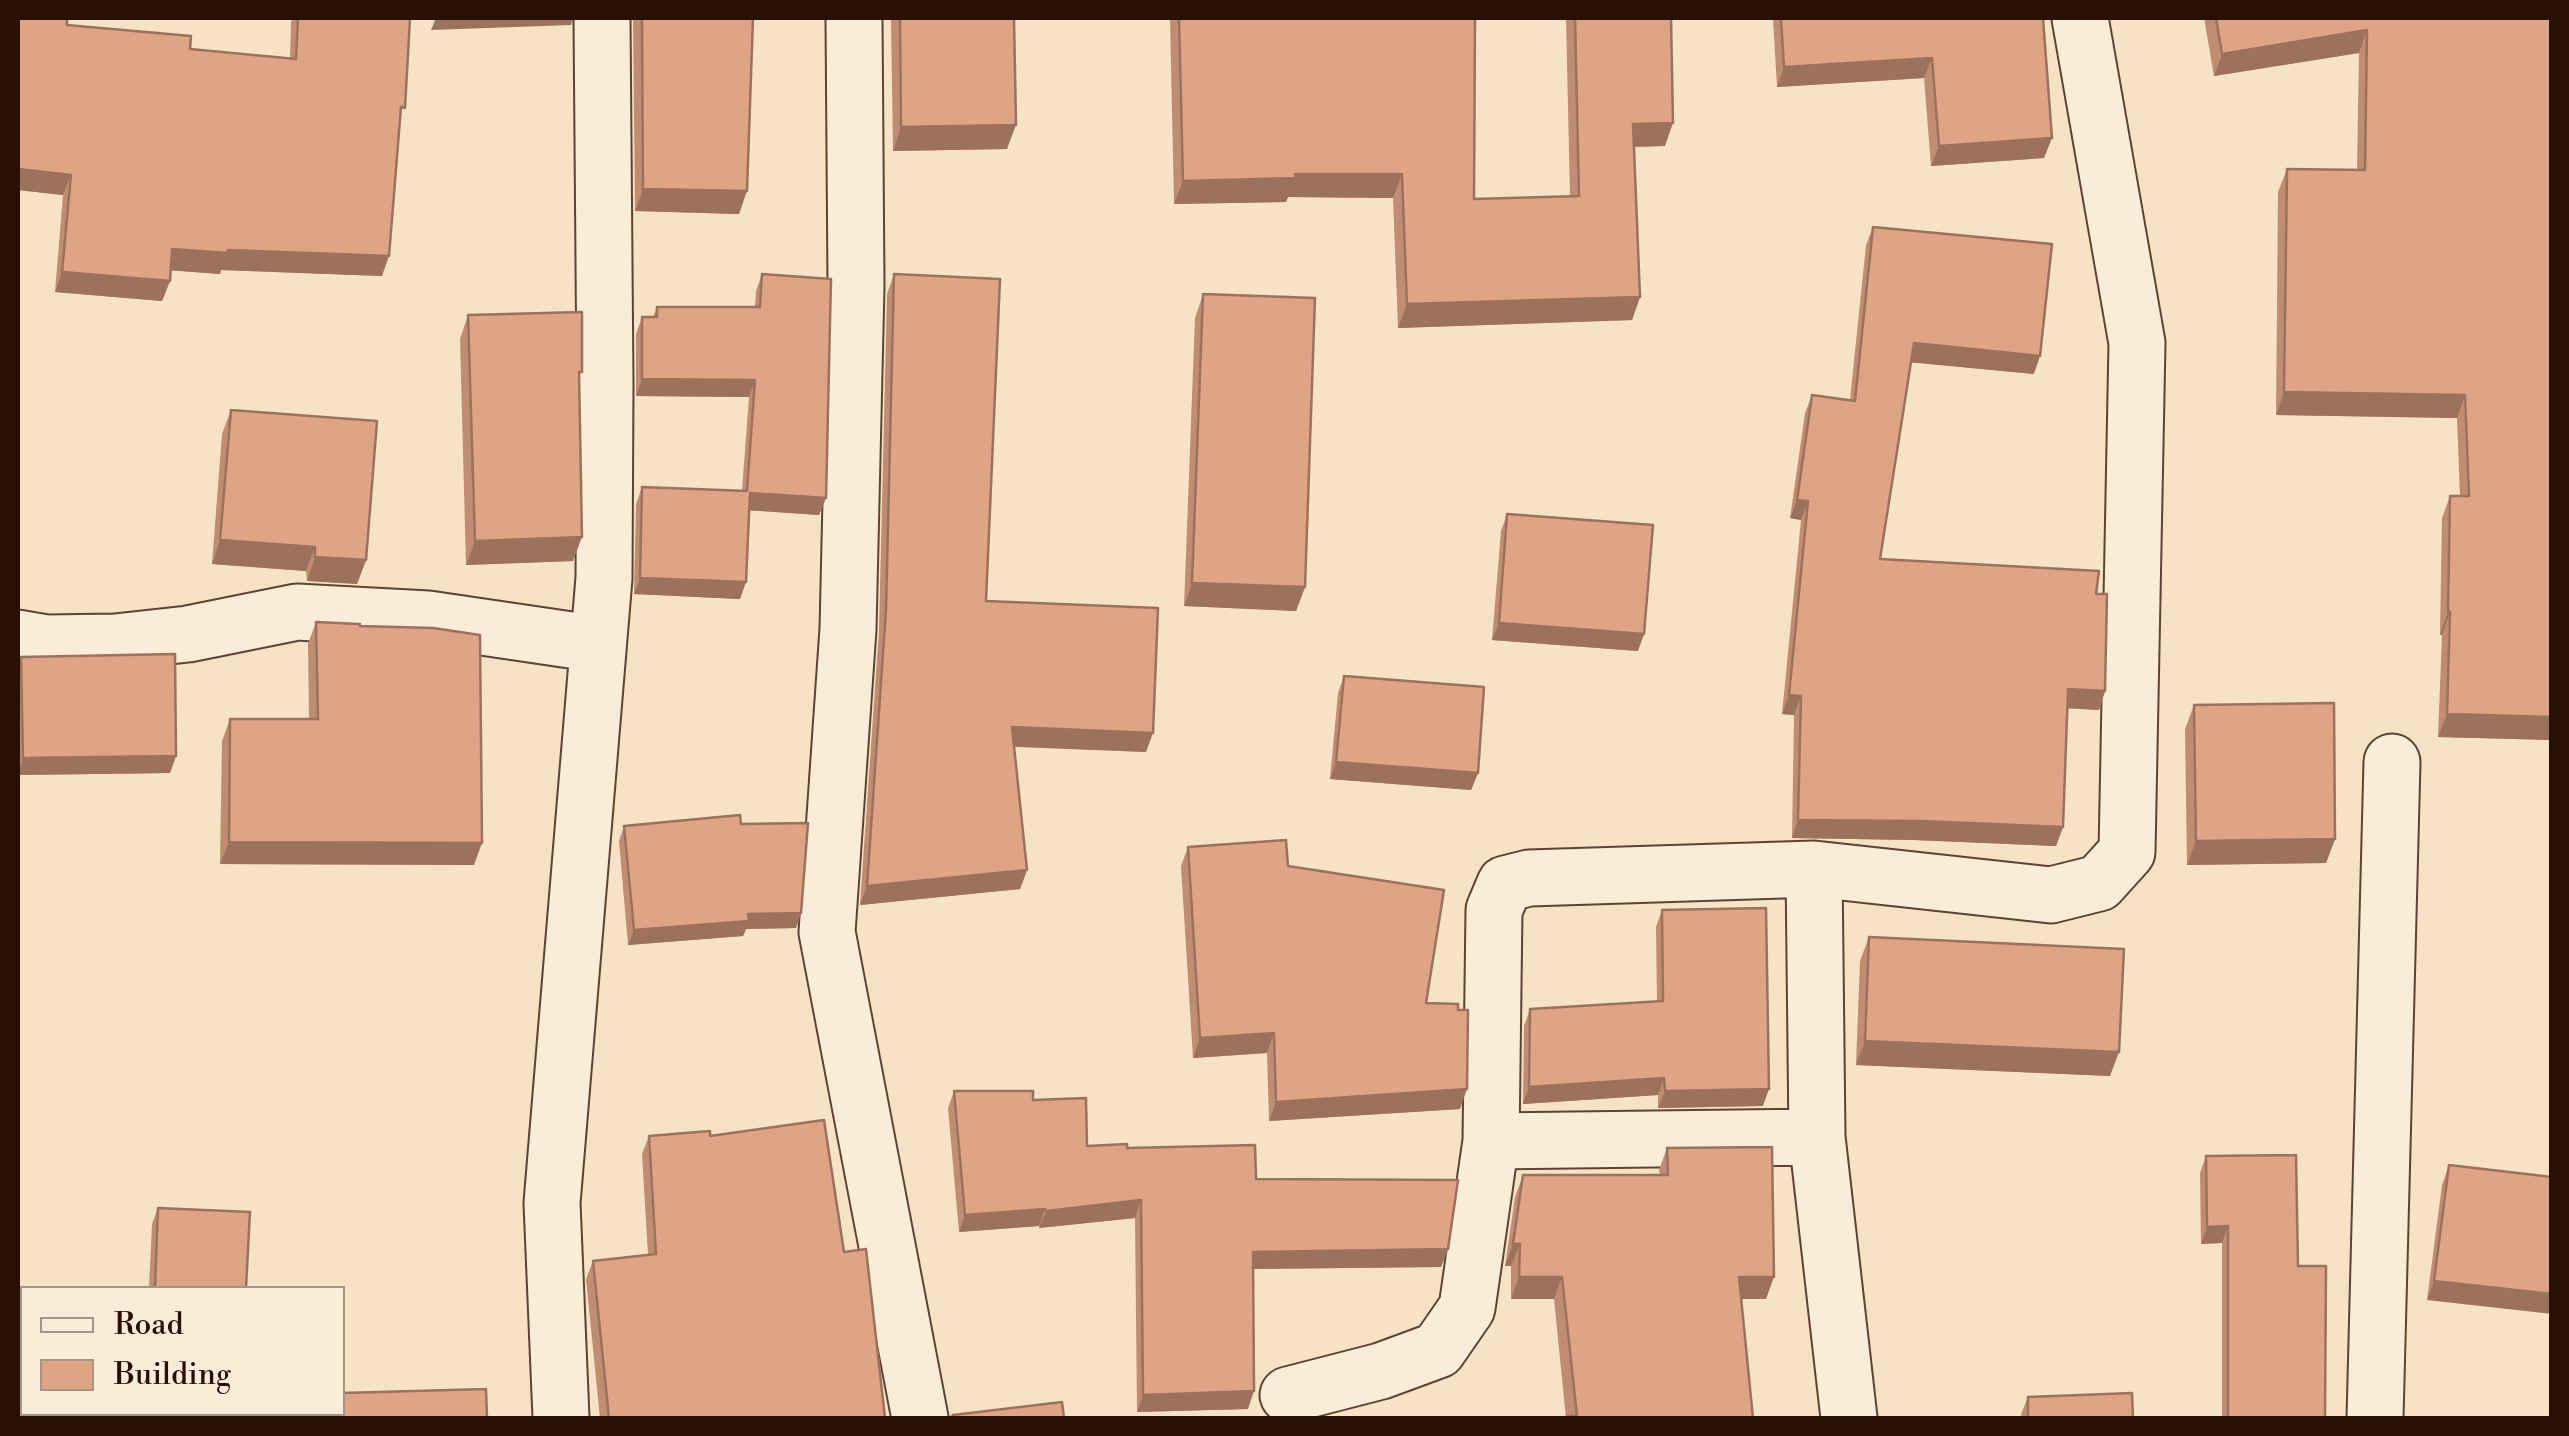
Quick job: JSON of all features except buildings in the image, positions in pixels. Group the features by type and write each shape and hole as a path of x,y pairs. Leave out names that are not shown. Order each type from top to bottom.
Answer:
{"street":[{"path":"561,1418 552,1203 604,578 602,18"},
{"path":"854,18 856,286 848,629 827,932 920,1418"},
{"path":"1288,1395 1381,1371 1438,1350 1468,1308 1491,1141 1494,910 1505,884 1529,878 1814,869 2051,896 2098,883 2126,852 2138,343 2080,18"},
{"path":"18,638 48,643 115,642 188,634 297,612 428,619 598,644"},
{"path":"2375,1418 2392,762"},
{"path":"1814,869 1817,1136 1849,1418"},
{"path":"1491,1141 1817,1136"}]}
